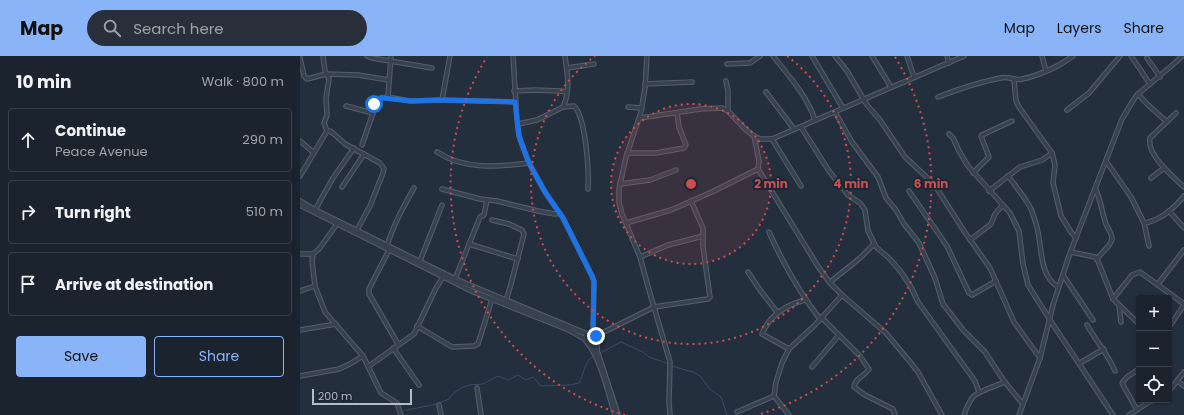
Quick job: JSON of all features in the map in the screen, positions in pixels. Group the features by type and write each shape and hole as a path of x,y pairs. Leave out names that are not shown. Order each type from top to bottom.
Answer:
{"street":[{"path":"323,56 326,74 330,79 326,98 327,115 324,123 327,132"},
{"path":"367,56 391,62 432,68"},
{"path":"388,98 391,56"},
{"path":"442,100 450,56"},
{"path":"513,56 514,91 519,136 529,163 545,192 560,213 594,281 595,334 597,353 615,415"},
{"path":"563,107 567,92 567,68 565,56"},
{"path":"647,56 642,108 640,118 627,153 620,184 619,202 622,214 640,257 670,362 670,415"},
{"path":"727,64 750,63 760,56"},
{"path":"773,56 800,90 815,120"},
{"path":"812,56 843,108"},
{"path":"835,56 847,71 864,100 905,157 934,184 990,268 1014,322 1040,358"},
{"path":"872,56 891,87"},
{"path":"907,56 914,77"},
{"path":"947,56 949,63"},
{"path":"640,118 700,109 722,108 728,111 754,136 760,139 772,139 964,56"},
{"path":"1042,56 1046,71"},
{"path":"938,97 982,81 1004,77 1014,80 1022,79 1052,69 1073,56"},
{"path":"1067,110 1089,93 1120,56"},
{"path":"1131,56 1150,84"},
{"path":"1018,415 1040,358 1058,288 1122,119 1138,94 1160,77 1182,56"},
{"path":"300,58 305,78 326,74 358,75 389,80"},
{"path":"1147,58 1160,77"},
{"path":"567,68 594,64"},
{"path":"1014,80 1016,100 1052,153 1055,165 1053,183 1061,216 1076,238"},
{"path":"726,81 728,111"},
{"path":"645,84 692,82"},
{"path":"514,91 535,90 567,92"},
{"path":"766,92 794,129"},
{"path":"1138,94 1167,122"},
{"path":"362,145 373,114 374,104 380,98 410,101 442,100 515,102"},
{"path":"346,106 373,114"},
{"path":"518,124 537,120 563,107 574,106 578,109 585,135 589,170 588,189"},
{"path":"628,107 642,108"},
{"path":"835,112 852,142 878,177 886,198 919,243 935,278 943,304 964,331 985,352 1022,404"},
{"path":"627,153 656,153 684,148 686,145 677,113"},
{"path":"1176,113 1150,138 1149,142 1152,151 1164,168 1184,187"},
{"path":"973,173 989,156 981,136 1012,121"},
{"path":"800,127 829,171 848,195 860,203 865,210 868,231 874,244 901,272 911,287 918,302 975,381 980,392"},
{"path":"327,132 334,134 346,144 380,163 384,169 370,206 357,230"},
{"path":"300,176 327,132"},
{"path":"949,134 953,138 964,161 973,173 1010,213 1019,231 1023,264 1028,285 1114,415"},
{"path":"754,136 759,162 758,169 818,268 842,295 886,333 912,363 942,415"},
{"path":"772,139 801,186"},
{"path":"300,141 314,153"},
{"path":"315,210 333,178 354,148"},
{"path":"437,152 452,160 489,167 529,163"},
{"path":"989,191 1020,167 1042,160 1052,153"},
{"path":"342,187 364,154"},
{"path":"1106,161 1131,197 1144,223 1149,246"},
{"path":"1151,178 1164,168"},
{"path":"626,223 672,210 758,169"},
{"path":"620,184 650,180 676,170"},
{"path":"1008,176 1026,199 1038,229 1044,267 1052,283 1058,288"},
{"path":"398,344 369,294 369,289 388,248 390,235 414,188"},
{"path":"442,189 538,212 560,213"},
{"path":"1096,190 1100,198 1106,223 1112,239 1097,259"},
{"path":"909,191 943,239 969,293 972,295 996,281"},
{"path":"1144,223 1155,220 1169,211 1184,196"},
{"path":"455,279 480,217 484,215 487,200"},
{"path":"300,201 443,277 492,299 567,329 585,339 597,353 618,415"},
{"path":"300,205 337,224 420,261 455,279 587,334 595,334 654,307 708,299 710,297 704,255 703,228 691,201"},
{"path":"420,261 442,205"},
{"path":"970,240 991,224 995,214 1002,206"},
{"path":"1169,211 1184,228"},
{"path":"492,220 509,224 522,230 524,237 512,284 506,300"},
{"path":"300,254 313,254 319,249 337,224"},
{"path":"769,232 783,262 805,300 820,318 839,335 868,366 869,369 859,378 854,387 865,395 893,409 894,415"},
{"path":"640,257 668,245 703,236"},
{"path":"469,244 518,260"},
{"path":"830,282 859,259 874,244"},
{"path":"1158,284 1184,250"},
{"path":"1071,252 1088,255 1097,259 1113,299 1136,321"},
{"path":"313,254 312,261 315,286 325,312 363,356 381,393 397,403 401,415"},
{"path":"748,272 777,312"},
{"path":"1113,299 1128,279 1136,272 1140,272 1158,284 1184,305 1172,323"},
{"path":"1063,275 1093,320"},
{"path":"369,366 414,334 436,288 443,277"},
{"path":"300,291 315,286"},
{"path":"790,415 774,396 776,382 782,363 789,349 842,295"},
{"path":"417,326 452,347 474,346 478,344 492,299"},
{"path":"789,349 762,334 777,312 792,303 805,300"},
{"path":"1119,305 1121,322"},
{"path":"300,330 336,324"},
{"path":"1087,325 1104,349 1115,371"},
{"path":"585,339 587,334"},
{"path":"812,367 839,335"},
{"path":"393,348 419,385"},
{"path":"1080,363 1104,349"},
{"path":"300,376 339,368 350,364 363,356"},
{"path":"1136,371 1127,377 1122,383 1137,410"},
{"path":"1172,388 1184,372"},
{"path":"964,415 973,397 980,392 1005,382"},
{"path":"1176,382 1184,386"},
{"path":"477,388 481,415"},
{"path":"737,412 774,396"},
{"path":"1129,415 1148,403"},
{"path":"439,406 441,415"}],"waterway":[{"path":"600,353 621,342 643,352 649,357 669,364"},
{"path":"407,410 437,404 449,399 455,392 463,387 483,384 498,376 508,380 518,375 526,380 533,377 541,386 570,385 579,383 586,365 593,356"},
{"path":"672,366 693,372 700,376 710,389 721,397 727,415"}],"route":[{"path":"374,104 380,98 410,101 492,100 515,102 519,136 529,163 545,192 563,218 594,281 593,333 596,336"}]}
